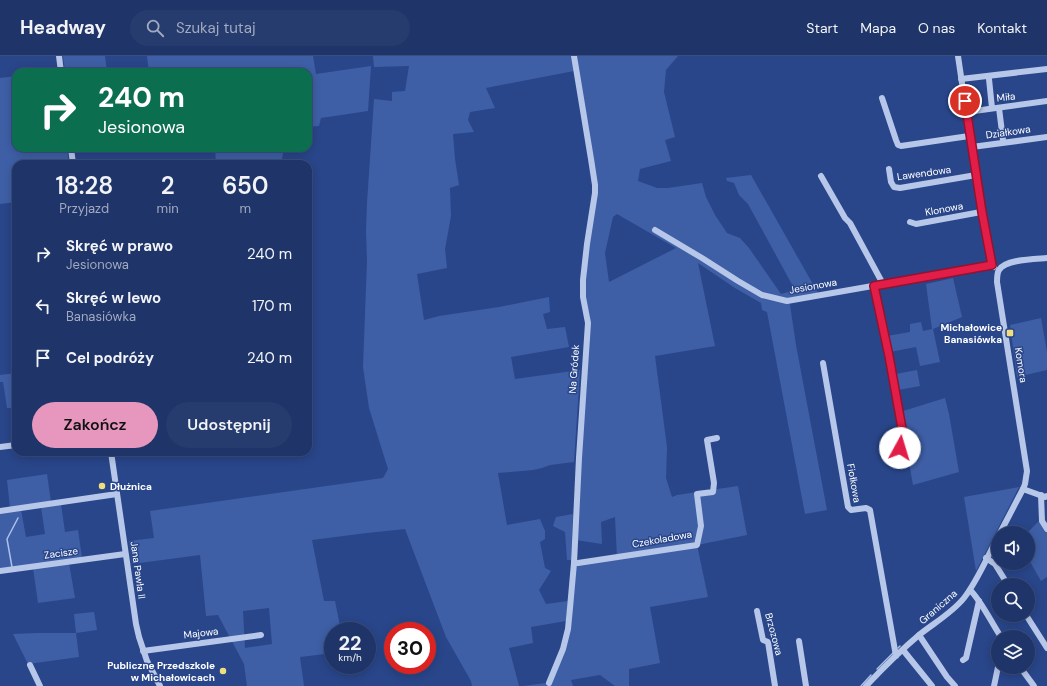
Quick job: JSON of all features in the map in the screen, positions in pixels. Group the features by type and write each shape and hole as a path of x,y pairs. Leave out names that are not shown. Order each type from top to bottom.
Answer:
{"street":[{"path":"59,56 60,68"},
{"name":"Na Gródek","path":"549,683 563,649 568,629 570,608 588,323 583,297 583,280 586,244 594,203 595,185 574,56"},
{"path":"958,56 967,112 969,136 992,265 999,270 1008,263 1047,258"},
{"path":"961,79 1047,69"},
{"path":"989,79 1003,140"},
{"path":"882,98 896,140 901,146 969,136"},
{"name":"Miła","path":"967,112 1047,101"},
{"name":"Działkowa","path":"972,147 1047,137"},
{"name":"Lawendowa","path":"889,169 891,182 894,187 900,188 976,175"},
{"path":"821,176 845,218 850,223 884,284"},
{"name":"Klonowa","path":"910,222 916,224 982,212"},
{"name":"Jesionowa","path":"655,230 762,295 787,301 992,265"},
{"name":"Komora","path":"999,270 997,282 1027,465 1027,477 1023,490 1004,526"},
{"path":"874,286 889,356 903,434 900,448"},
{"name":"Fiołkowa","path":"823,363 848,507 851,510 866,508 870,510 896,656"},
{"name":"Czekoladowa","path":"574,562 578,563 697,545 701,526 697,494 713,492 714,483 707,440 717,438"},
{"path":"0,447 12,446"},
{"name":"Jana Pawła II","path":"112,456 136,624 143,651 160,686"},
{"path":"1023,490 1044,496 1042,521 1047,529"},
{"path":"0,511 117,494"},
{"name":"Graniczna","path":"866,686 919,635 952,610 963,599 970,590 991,549"},
{"name":"Zacisze","path":"0,571 125,554"},
{"path":"986,558 995,564 1004,578"},
{"path":"970,590 979,601 997,630"},
{"path":"963,660 966,658 979,601"},
{"name":"Brzozowa","path":"758,611 763,640 768,642 775,686"},
{"path":"1030,622 1047,648"},
{"name":"Majowa","path":"143,651 261,635"},
{"path":"919,635 947,677 955,686"},
{"path":"799,641 806,686"},
{"path":"903,650 932,686"},
{"path":"30,665 40,686"},
{"path":"994,686 997,674"},
{"path":"1025,674 1032,685"}],"shaded area":[{"path":"63,56 105,56 106,68 64,68"},
{"path":"147,56 313,56 316,74 371,66 368,111 321,118 319,126 312,127 312,68 148,68"},
{"path":"373,56 572,56 574,71 486,88 495,108 470,112 468,120 474,132 453,134 459,185 450,188 451,216 445,249 447,268 417,274 424,320 439,316 499,307 549,297 550,312 543,314 547,329 565,327 569,347 511,357 515,379 580,370 574,462 550,465 533,470 498,473 507,525 540,519 545,531 545,539 540,542 545,568 551,571 539,590 546,604 568,601 566,621 531,627 533,643 509,648 519,686 472,686 471,681 446,637 405,529 312,540 324,601 335,601 339,622 324,622 324,654 300,657 304,686 247,686 244,664 218,615 206,616 200,555 132,564 129,541 154,538 150,511 383,478 388,469 369,408 363,367 367,261 367,203 374,99 392,101 392,92 405,91 409,66 374,67","holes":["269,608 272,644 245,648 243,611"]},
{"path":"577,56 678,56 666,70 664,92 675,137 665,140 671,161 640,169 638,181 657,188 668,188 702,183 706,197 715,215 727,233 740,238 749,248 781,294 795,290 748,204 739,195 734,183 727,181 726,178 751,175 818,293 789,298 796,345 827,510 805,514 767,312 762,310 761,303 735,288 698,263 715,346 655,356 667,447 666,478 672,497 738,486 747,535 697,545 708,597 650,607 660,663 629,669 629,686 615,686 600,675 571,680 573,686 523,686 546,683 549,685 565,650 576,565 617,558 615,517 601,522 602,544 576,540 590,322 585,298 588,245 595,207","holes":["617,214 676,248 609,282 605,253 613,217"]},
{"path":"12,76 12,152 68,152 68,160 12,160 12,202 0,204 0,78"},
{"path":"215,152 283,152 282,160 216,160"},
{"path":"953,278 962,317 933,329 940,362 920,366 916,347 890,352 887,336 910,332 910,324 921,322 923,331 932,329 926,284"},
{"path":"1041,318 1047,352 1047,370 1017,377 1010,325"},
{"path":"917,370 920,386 898,390 896,374"},
{"path":"12,374 12,408 7,408 3,382 0,382 0,375"},
{"path":"945,398 959,472 913,485 900,412"},
{"path":"47,474 51,502 10,508 7,480"},
{"path":"1019,487 999,526 991,526 991,542 976,571 964,497"},
{"path":"61,504 65,532 78,530 82,558 0,570 0,512 21,510 26,537 45,534 41,507"},
{"path":"573,514 571,560 567,560 565,532 553,526 556,517"},
{"path":"1040,520 1047,533 1047,577 1041,581 1035,570 1034,526"},
{"path":"69,563 75,598 38,603 33,568"},
{"path":"94,612 97,630 76,633 74,614"},
{"path":"37,633 76,633 79,657 28,664 13,634"}],"waterway":[{"path":"12,567 7,539 18,518"},
{"path":"877,669 893,653"},
{"path":"861,686 871,675"}],"place":[{"name":"Michałowice Banasiówka","path":"1010,333"},
{"name":"Dłużnica","path":"102,486"},
{"name":"Publiczne Przedszkole w Michałowicach","path":"223,671"}],"route":[{"path":"900,448 903,434 889,356 874,286 992,265 969,136 965,101"}]}
